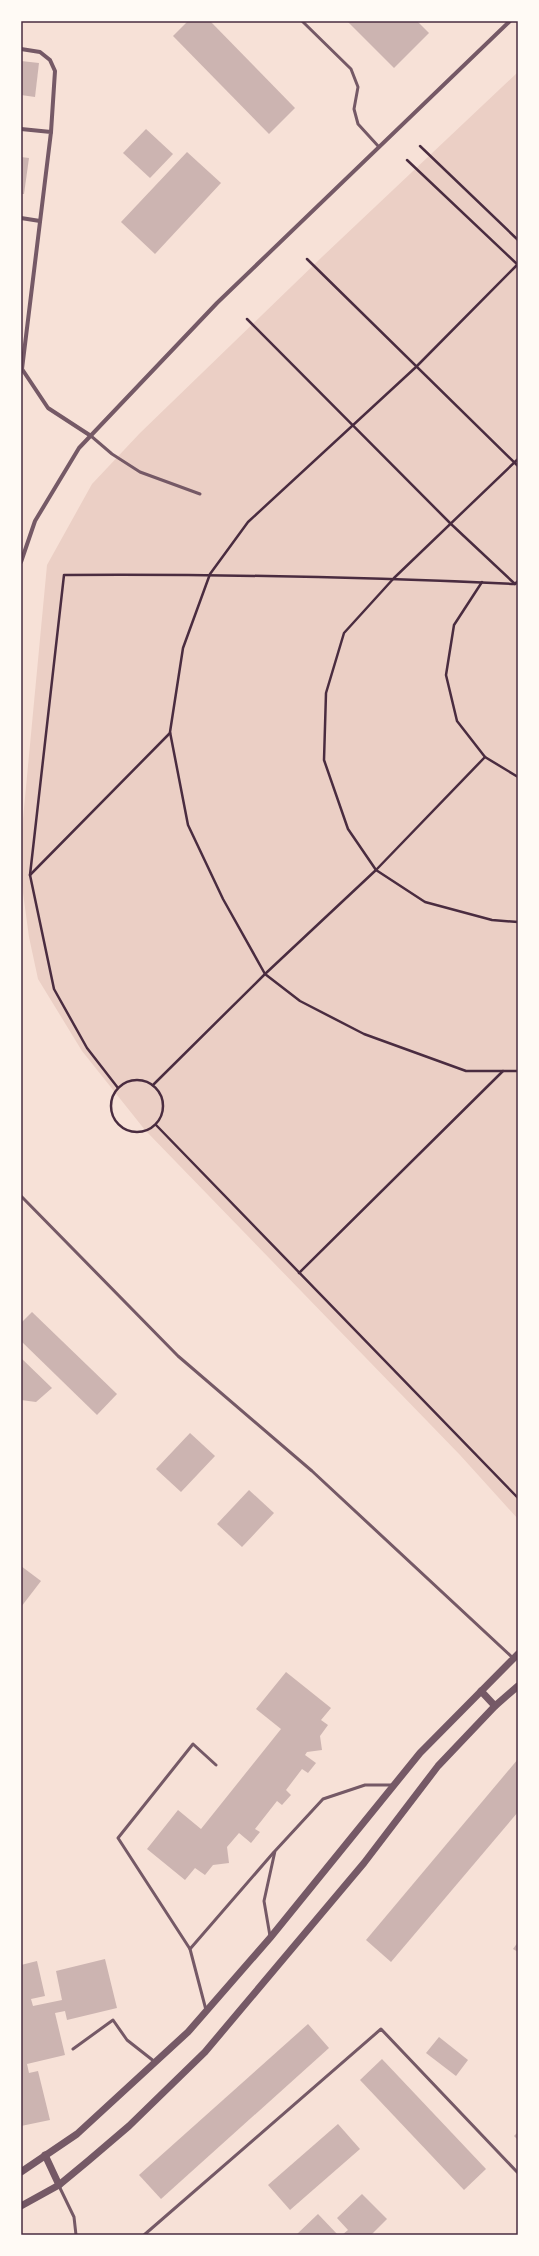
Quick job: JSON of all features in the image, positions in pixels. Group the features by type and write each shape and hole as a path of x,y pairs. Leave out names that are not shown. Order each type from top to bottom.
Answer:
{"street":[{"path":"21,562 35,521 79,448 217,303 510,21"},
{"path":"21,49 40,52 50,60 55,71 51,132 22,351 22,369 48,408 91,436"},
{"path":"21,129 51,132"},
{"path":"21,218 40,221"},
{"path":"21,2172 77,2134 188,2032 270,1938 420,1753 516,1656"},
{"path":"21,2206 59,2185 130,2126 205,2052 364,1863 438,1766 495,1706 518,1686"},
{"path":"480,1692 495,1706"},
{"path":"45,2155 59,2185"}],"lane":[{"path":"302,21 351,69 358,87 354,109 358,124 379,147"},
{"path":"91,436 112,454 140,472 200,494"},
{"path":"21,1196 178,1356 312,1470 516,1656"},
{"path":"206,2011 190,1950 118,1838 193,1744 216,1765"},
{"path":"190,1950 275,1851 323,1798 365,1785 393,1785"},
{"path":"270,1938 264,1901 275,1851"},
{"path":"73,2049 113,2020 127,2040 155,2062"},
{"path":"144,2235 381,2029 518,2173"},
{"path":"59,2185 74,2217 76,2235"}],"path":[{"path":"420,146 518,240"},
{"path":"407,160 518,264 416,367 248,522 210,574 183,648 170,732 188,825 223,899 265,974 300,1001 364,1034 466,1071 518,1071"},
{"path":"307,259 518,466"},
{"path":"246,319 451,524 517,583"},
{"path":"518,459 394,578 344,633 326,693 324,760 348,829 376,870 425,902 492,920 518,922"},
{"path":"118,1088 87,1048 54,989 30,875 64,575 210,574 394,578 517,583"},
{"path":"482,582 454,625 446,675 457,721 485,757 518,777"},
{"path":"30,875 170,732"},
{"path":"153,1085 265,974 376,870 485,757"},
{"path":"299,1273 504,1071"},
{"path":"137,1080 153,1085 162,1100 162,1113 156,1124 149,1130 132,1132 117,1124 110,1108 111,1100 118,1088 128,1081 137,1080"},
{"path":"156,1124 518,1498"}],"shaded area":[{"path":"518,72 518,1519 460,1455 145,1130 82,1051 38,979 29,937 21,878 21,840 47,565 92,484 140,433 322,257"}],"building":[{"path":"188,21 210,21 295,108 269,134 173,36"},
{"path":"347,21 417,21 429,33 394,68"},
{"path":"21,61 39,63 35,97 21,95"},
{"path":"146,129 173,154 150,178 123,153"},
{"path":"187,152 221,183 155,254 121,222"},
{"path":"21,157 29,158 24,194 21,194"},
{"path":"32,1312 117,1394 97,1415 21,1341 21,1323"},
{"path":"21,1358 52,1388 36,1402 21,1400"},
{"path":"190,1433 215,1456 181,1492 156,1469"},
{"path":"249,1490 274,1513 242,1547 217,1524"},
{"path":"21,1566 41,1581 21,1607"},
{"path":"286,1672 331,1708 321,1720 328,1725 320,1736 322,1750 307,1752 305,1755 316,1763 308,1773 302,1769 286,1790 291,1795 282,1805 277,1801 255,1829 260,1832 251,1843 239,1833 227,1847 229,1863 213,1865 205,1875 195,1868 185,1880 147,1849 178,1810 201,1829 281,1729 256,1709"},
{"path":"518,1759 518,1812 391,1962 366,1940"},
{"path":"518,1942 518,1952 513,1949"},
{"path":"105,1959 117,2008 67,2020 65,2011 55,2013 65,2055 27,2064 29,2073 38,2071 50,2120 21,2126 21,1965 37,1961 45,1996 31,1999 33,2006 62,2000 56,1971"},
{"path":"308,2024 329,2048 161,2199 139,2175"},
{"path":"439,2037 468,2060 456,2076 426,2053"},
{"path":"382,2059 486,2169 464,2190 360,2080"},
{"path":"338,2124 360,2149 290,2210 268,2185"},
{"path":"518,2132 518,2140 514,2136"},
{"path":"362,2194 387,2219 371,2235 342,2235 348,2230 337,2218"},
{"path":"318,2214 338,2235 296,2235"}]}
